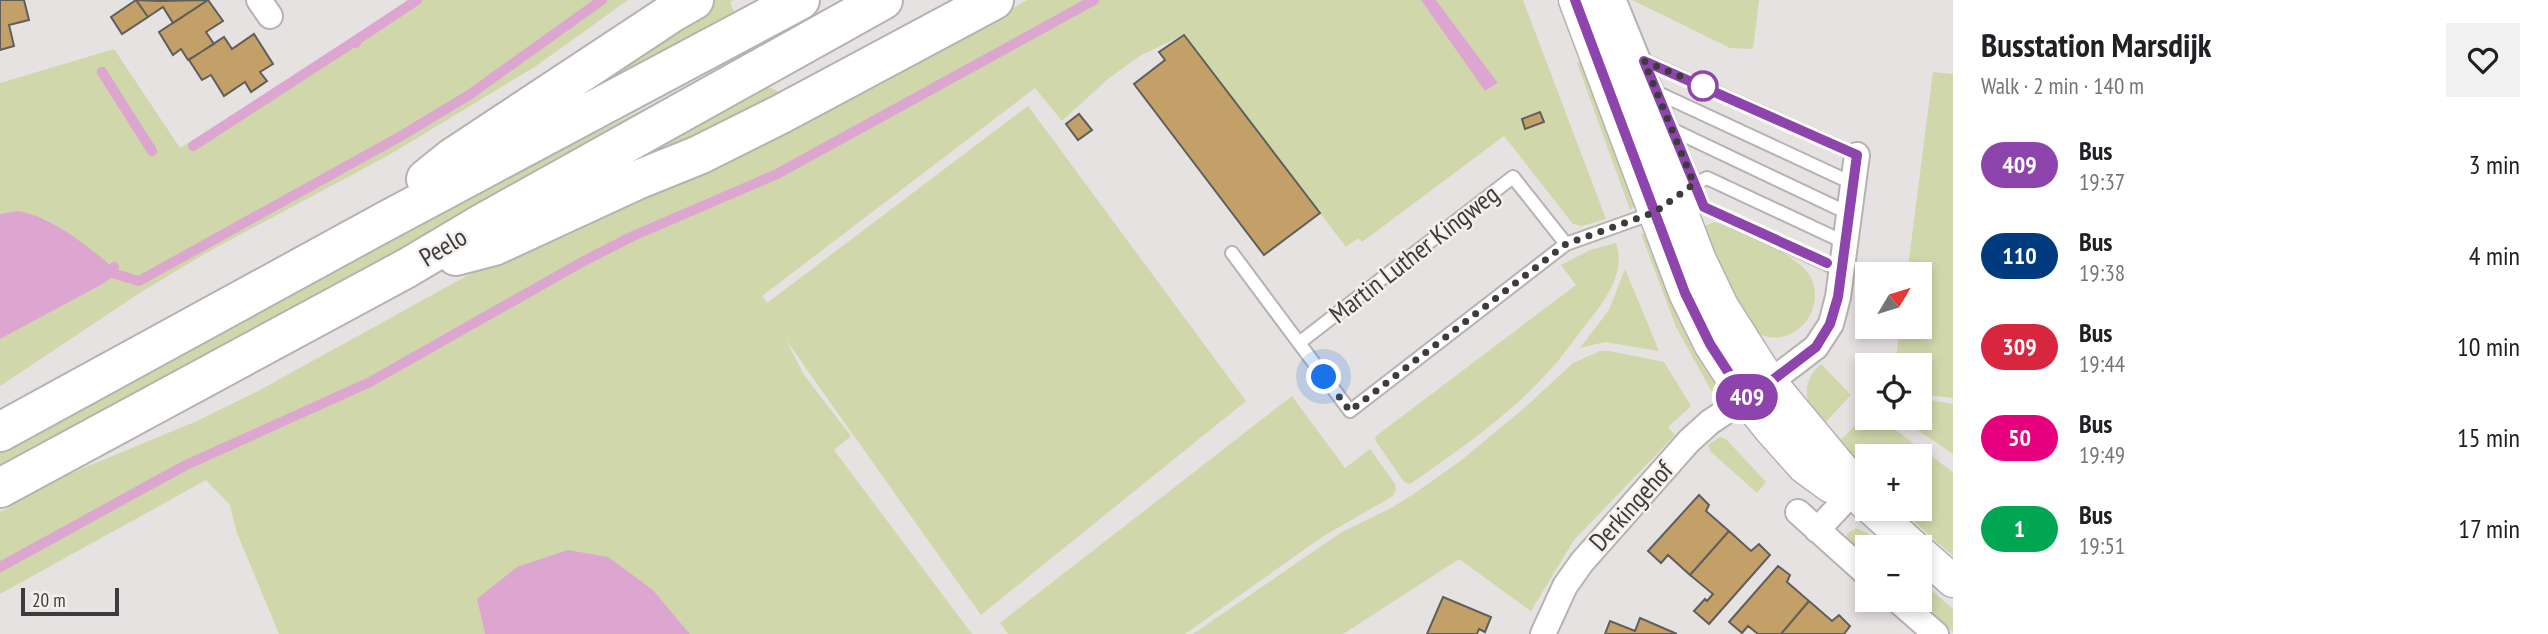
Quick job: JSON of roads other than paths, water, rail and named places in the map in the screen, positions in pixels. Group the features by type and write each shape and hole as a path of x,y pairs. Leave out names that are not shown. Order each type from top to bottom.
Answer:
{"main road":[{"path":"384,222 435,169 694,0"},
{"name":"Peelo","path":"0,432 384,222 800,0"},
{"name":"Peelo","path":"0,488 407,268 528,197 883,0"},
{"path":"407,268 494,246 637,180 699,155 994,0"}],"street":[{"path":"1575,0 1675,198"},
{"path":"1601,0 1675,198 1690,303 1710,344 1844,471 1855,488"},
{"path":"1758,390 1816,347 1825,336 1834,314 1842,271 1857,155"},
{"name":"Derkingehof","path":"1543,634 1556,603 1581,562 1689,441 1758,390"},
{"path":"1817,530 1855,507"},
{"path":"1798,512 1855,563"},
{"path":"1885,521 1901,535"},
{"path":"1932,563 1953,581"},
{"path":"1911,612 1936,634"}],"lane":[{"path":"1620,0 1673,130 1675,198"},
{"path":"1644,61 1857,155"},
{"path":"1658,93 1854,184"},
{"path":"1673,130 1850,214"},
{"name":"Martin Luther Kingweg","path":"1299,343 1513,177 1566,244"},
{"path":"1232,254 1350,411 1566,244 1675,198 1707,178 1846,243"},
{"path":"1675,198 1704,207 1842,271"}],"waterway":[{"path":"356,43 355,41 417,0"},
{"path":"114,267 109,272 139,281 401,136 469,95 602,0"},
{"path":"0,567 184,466 370,382 633,236 777,174 1094,0"},
{"path":"193,146 355,41"},
{"path":"102,72 152,151"}]}
